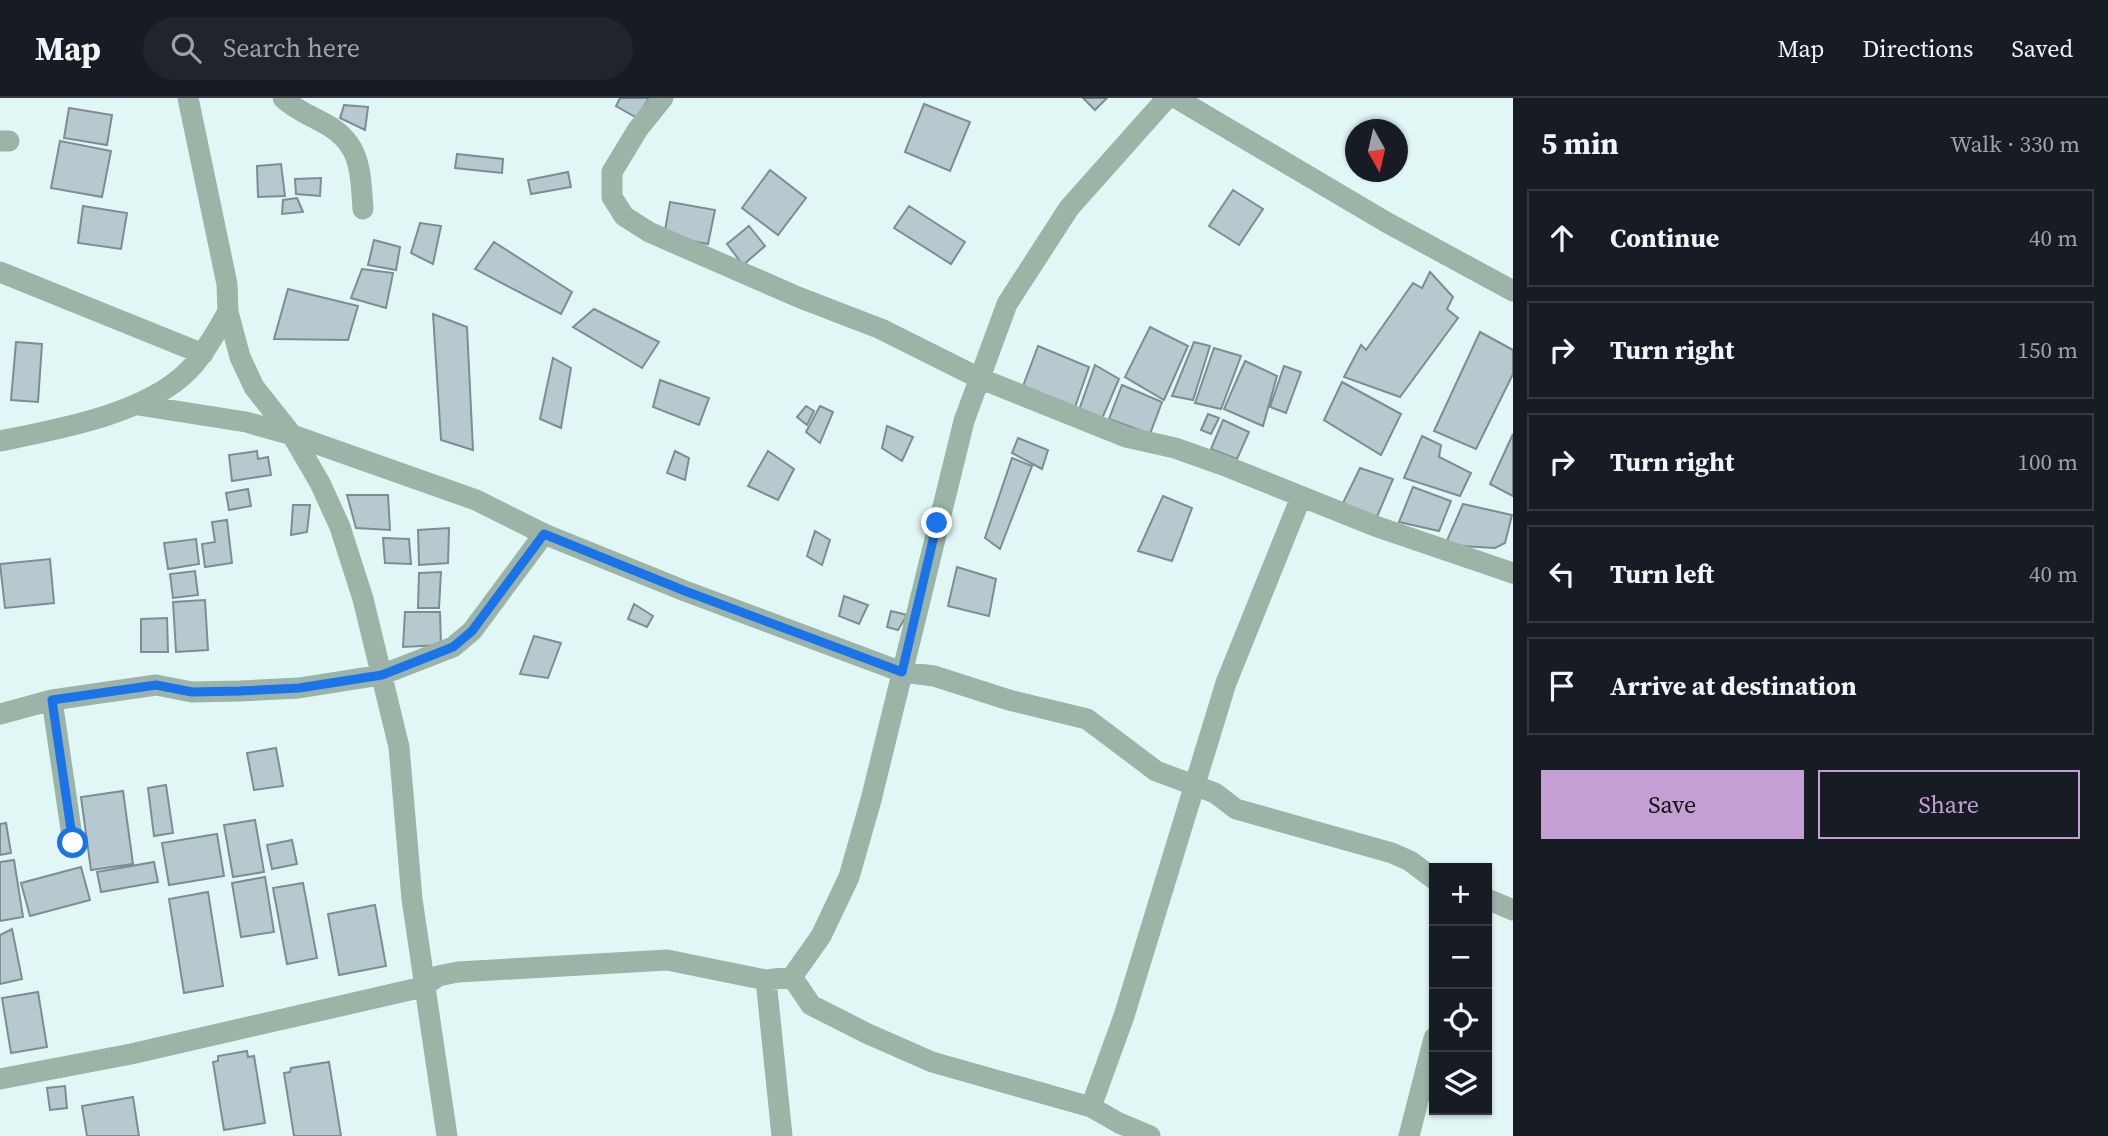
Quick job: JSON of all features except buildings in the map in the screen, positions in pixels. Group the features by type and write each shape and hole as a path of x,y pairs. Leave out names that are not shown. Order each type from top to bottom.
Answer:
{"street":[{"path":"188,98 228,284 228,312 240,357 254,387 292,435 340,527 382,675 399,747 405,831 423,987 447,1136"},
{"path":"283,98 290,105 336,129 356,153 363,209"},
{"path":"663,98 638,129 611,172 612,197 624,216 649,232 798,298 881,329 979,378 1126,437 1175,449 1513,573"},
{"path":"0,1079 131,1054 423,987 438,976 458,972 667,960 766,980 792,976 821,936 849,877 964,421 1007,304 1069,208 1167,98"},
{"path":"1176,98 1386,222 1513,291"},
{"path":"0,272 203,354"},
{"path":"0,441 138,405 186,373 203,354 228,312"},
{"path":"138,405 246,422 292,435 476,500 544,534 685,591 902,672 934,676 1009,700 1087,719 1156,771 1215,793 1236,809 1392,853 1410,861 1429,875"},
{"path":"1091,1107 1197,786 1226,683 1301,497"},
{"path":"0,714 52,700 156,685 192,692 252,691 299,688 382,675 453,647 472,631 544,534"},
{"path":"52,700 73,843"},
{"path":"1492,901 1513,910"},
{"path":"792,976 811,1005 932,1062 1091,1107 1119,1124 1150,1136"},
{"path":"766,980 782,1136"},
{"path":"1409,1136 1430,1052"}],"route":[{"path":"73,843 52,700 156,685 192,692 240,691 299,688 382,675 453,647 472,631 544,534 685,591 902,672 937,523"}]}
